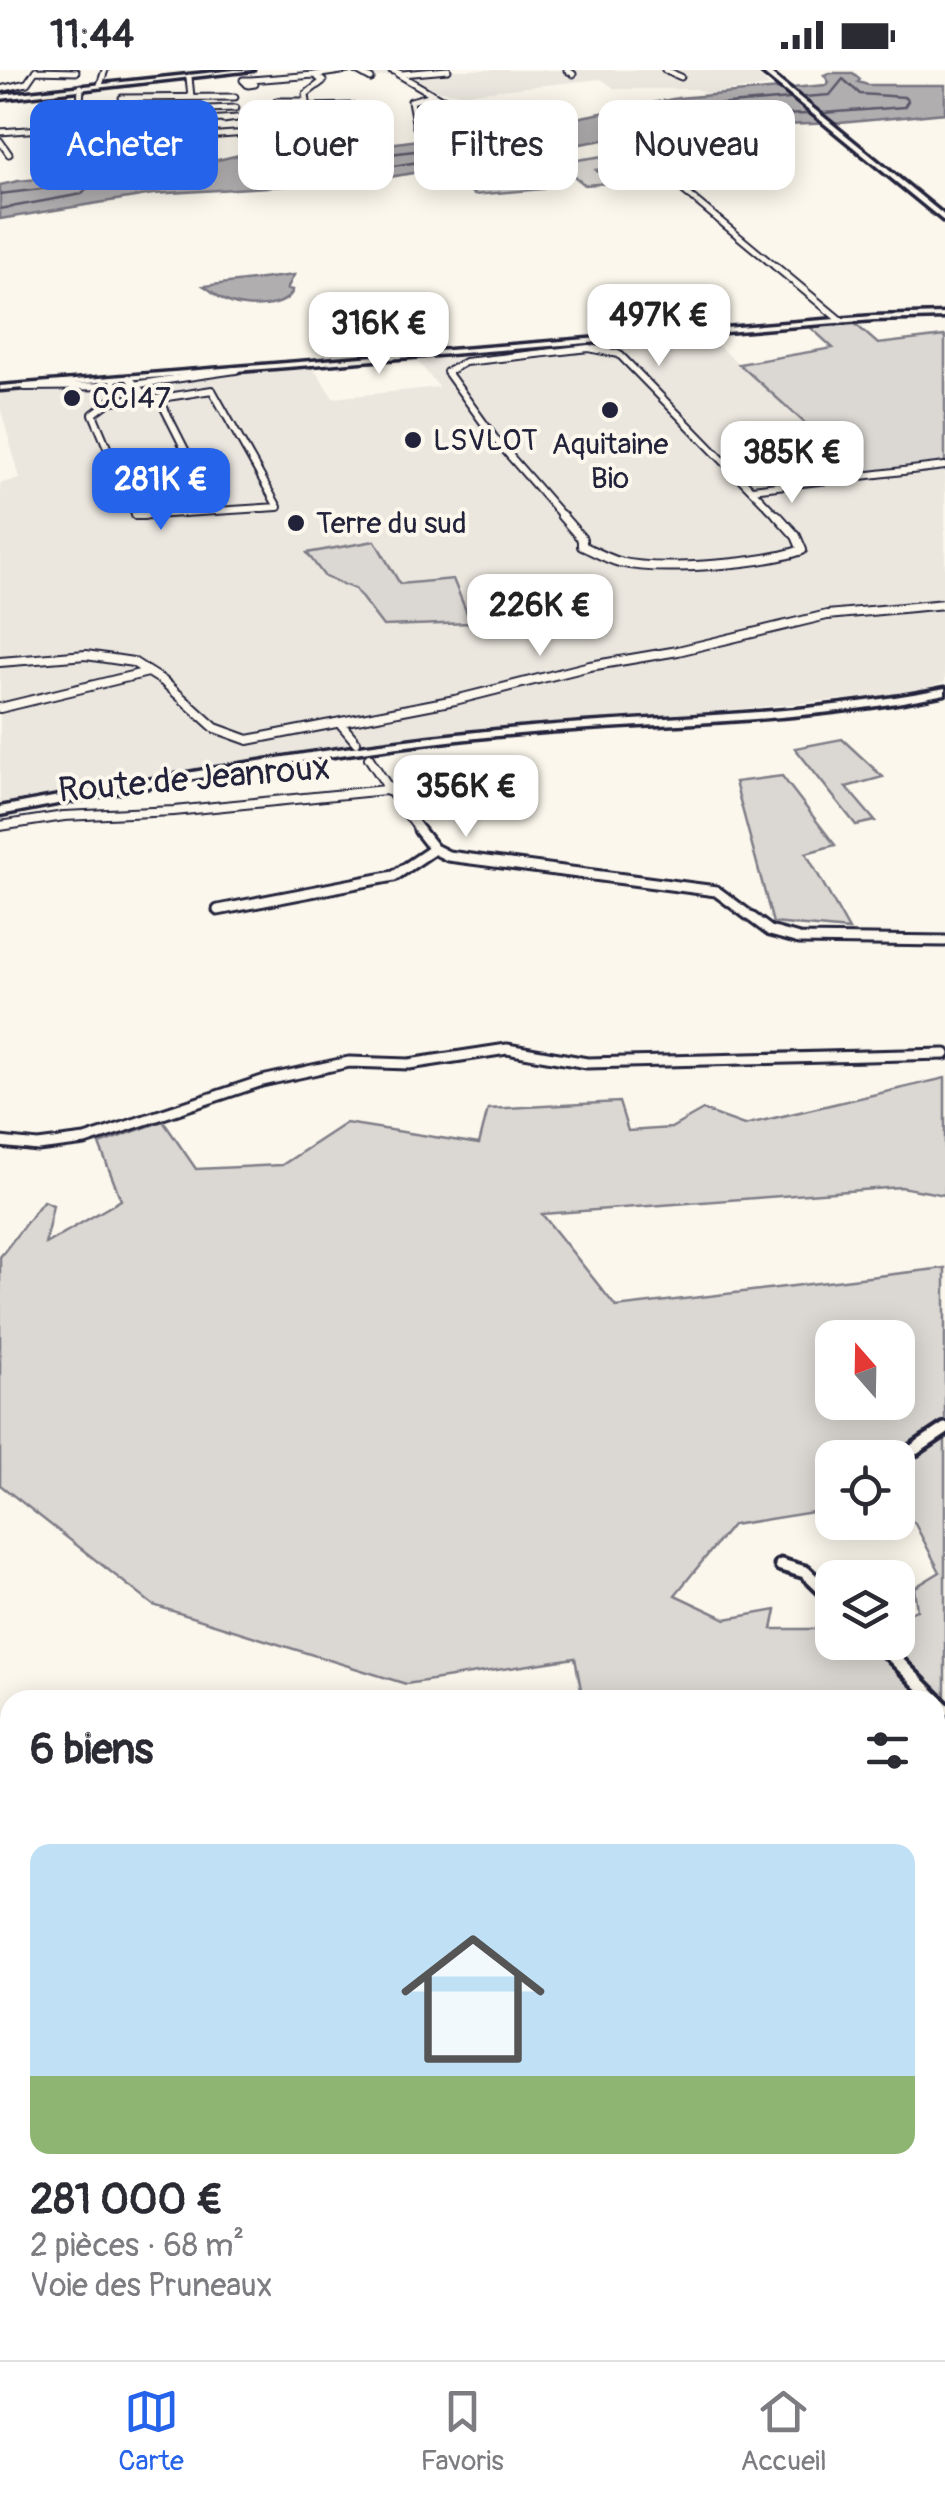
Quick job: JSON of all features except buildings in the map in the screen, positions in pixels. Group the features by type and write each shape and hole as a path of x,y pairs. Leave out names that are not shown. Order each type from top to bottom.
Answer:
{"main road":[{"path":"0,97 250,70"},
{"path":"762,70 945,220"},
{"path":"0,388 132,382 236,370 522,351 840,320 942,316"},
{"path":"0,812 374,748 545,729 843,709 945,692"}],"street":[{"path":"0,89 27,83 36,70 76,72"},
{"path":"100,85 105,70"},
{"path":"251,80 352,70 371,79"},
{"path":"391,70 430,100"},
{"path":"398,74 448,70"},
{"path":"566,70 573,74"},
{"path":"665,70 681,77"},
{"path":"284,75 294,85"},
{"path":"306,100 306,94 323,84 314,75"},
{"path":"188,76 192,97"},
{"path":"81,100 82,87"},
{"path":"351,96 352,100"},
{"path":"122,98 236,97"},
{"path":"218,114 236,108"},
{"path":"218,119 223,120"},
{"path":"0,132 30,130"},
{"path":"0,141 9,154"},
{"path":"683,190 840,320"},
{"path":"594,348 619,354 752,489 803,546 797,553 646,564 615,560 582,546 582,539 496,440 447,372 465,362 522,351 594,348"},
{"path":"132,382 162,404 206,493"},
{"path":"107,402 207,390 214,393 278,507 246,512 222,508 143,518 134,514 93,414 107,402 118,396 114,383"},
{"path":"752,489 945,466"},
{"path":"129,502 206,493 216,496 222,508"},
{"path":"0,662 109,658 137,664 226,736 262,739 455,700 590,666 678,651 827,615 945,604"},
{"path":"0,708 148,672"},
{"path":"340,722 356,742"},
{"path":"369,758 434,848 448,856 514,868 716,890 732,897 762,928 796,938 908,937 945,942"},
{"name":"Route de Jeanroux","path":"0,826 89,814 222,807 374,790 392,792"},
{"path":"218,910 394,876 434,848"},
{"path":"0,1142 38,1146 84,1140 262,1081 349,1062 409,1064 507,1049 587,1063 945,1054"},
{"path":"915,1448 945,1429"},
{"path":"781,1565 805,1572 815,1582"},
{"path":"896,1660 926,1690"}],"shaded area":[{"path":"301,70 357,70 307,74"},
{"path":"357,70 753,70 769,86 707,94 697,89 615,89 601,79 463,94 413,87 395,75 368,78"},
{"path":"598,157 598,184 585,185 578,179 578,160"},
{"path":"469,190 531,190 474,195"},
{"path":"853,322 878,344 945,336 945,468 866,478 739,364 833,348 808,325"},
{"path":"705,334 866,477 945,468 945,682 910,693 341,746 0,810 0,483 20,479 0,407 0,390 312,366 333,398 439,387 414,357","holes":["308,553 400,584 470,622 383,626 355,589 325,577"]},
{"path":"375,541 400,584 453,579 471,623 383,626 355,589 325,577 307,553"},
{"path":"842,739 883,777 846,787 875,821 856,825 795,748"},
{"path":"782,776 835,845 806,853 849,930 773,923 735,782"},
{"path":"945,1078 945,1195 901,1187 542,1214 616,1307 945,1268 945,1690 581,1690 575,1658 406,1684 153,1605 0,1485 0,1257 43,1201 53,1205 45,1244 121,1200 99,1144 163,1121 196,1169 282,1165 346,1123 479,1144 488,1109 619,1102 628,1131 671,1128 703,1110 744,1125","holes":["815,1440 915,1440 915,1524 940,1572 915,1587 915,1660 815,1660 815,1629 772,1629 776,1610 726,1619 675,1595 732,1525 815,1512"]}],"water":[{"path":"853,73 860,79 858,82 868,85 945,85 945,113 795,125 795,100 668,100 826,85 829,82 824,75"},
{"path":"598,114 598,141 578,144 578,118"},
{"path":"414,141 414,173 394,176 394,143"},
{"path":"238,155 238,189 153,194 0,219 0,185 30,180 30,190 218,190 218,160"},
{"path":"294,275 287,289 293,290 289,296 266,306 231,303 204,286"}],"place":[{"name":"CCI47","path":"72,398"},
{"name":"Aquitaine Bio","path":"610,410"},
{"name":"LSVLOT","path":"413,440"},
{"name":"Terre du sud","path":"296,523"}]}
